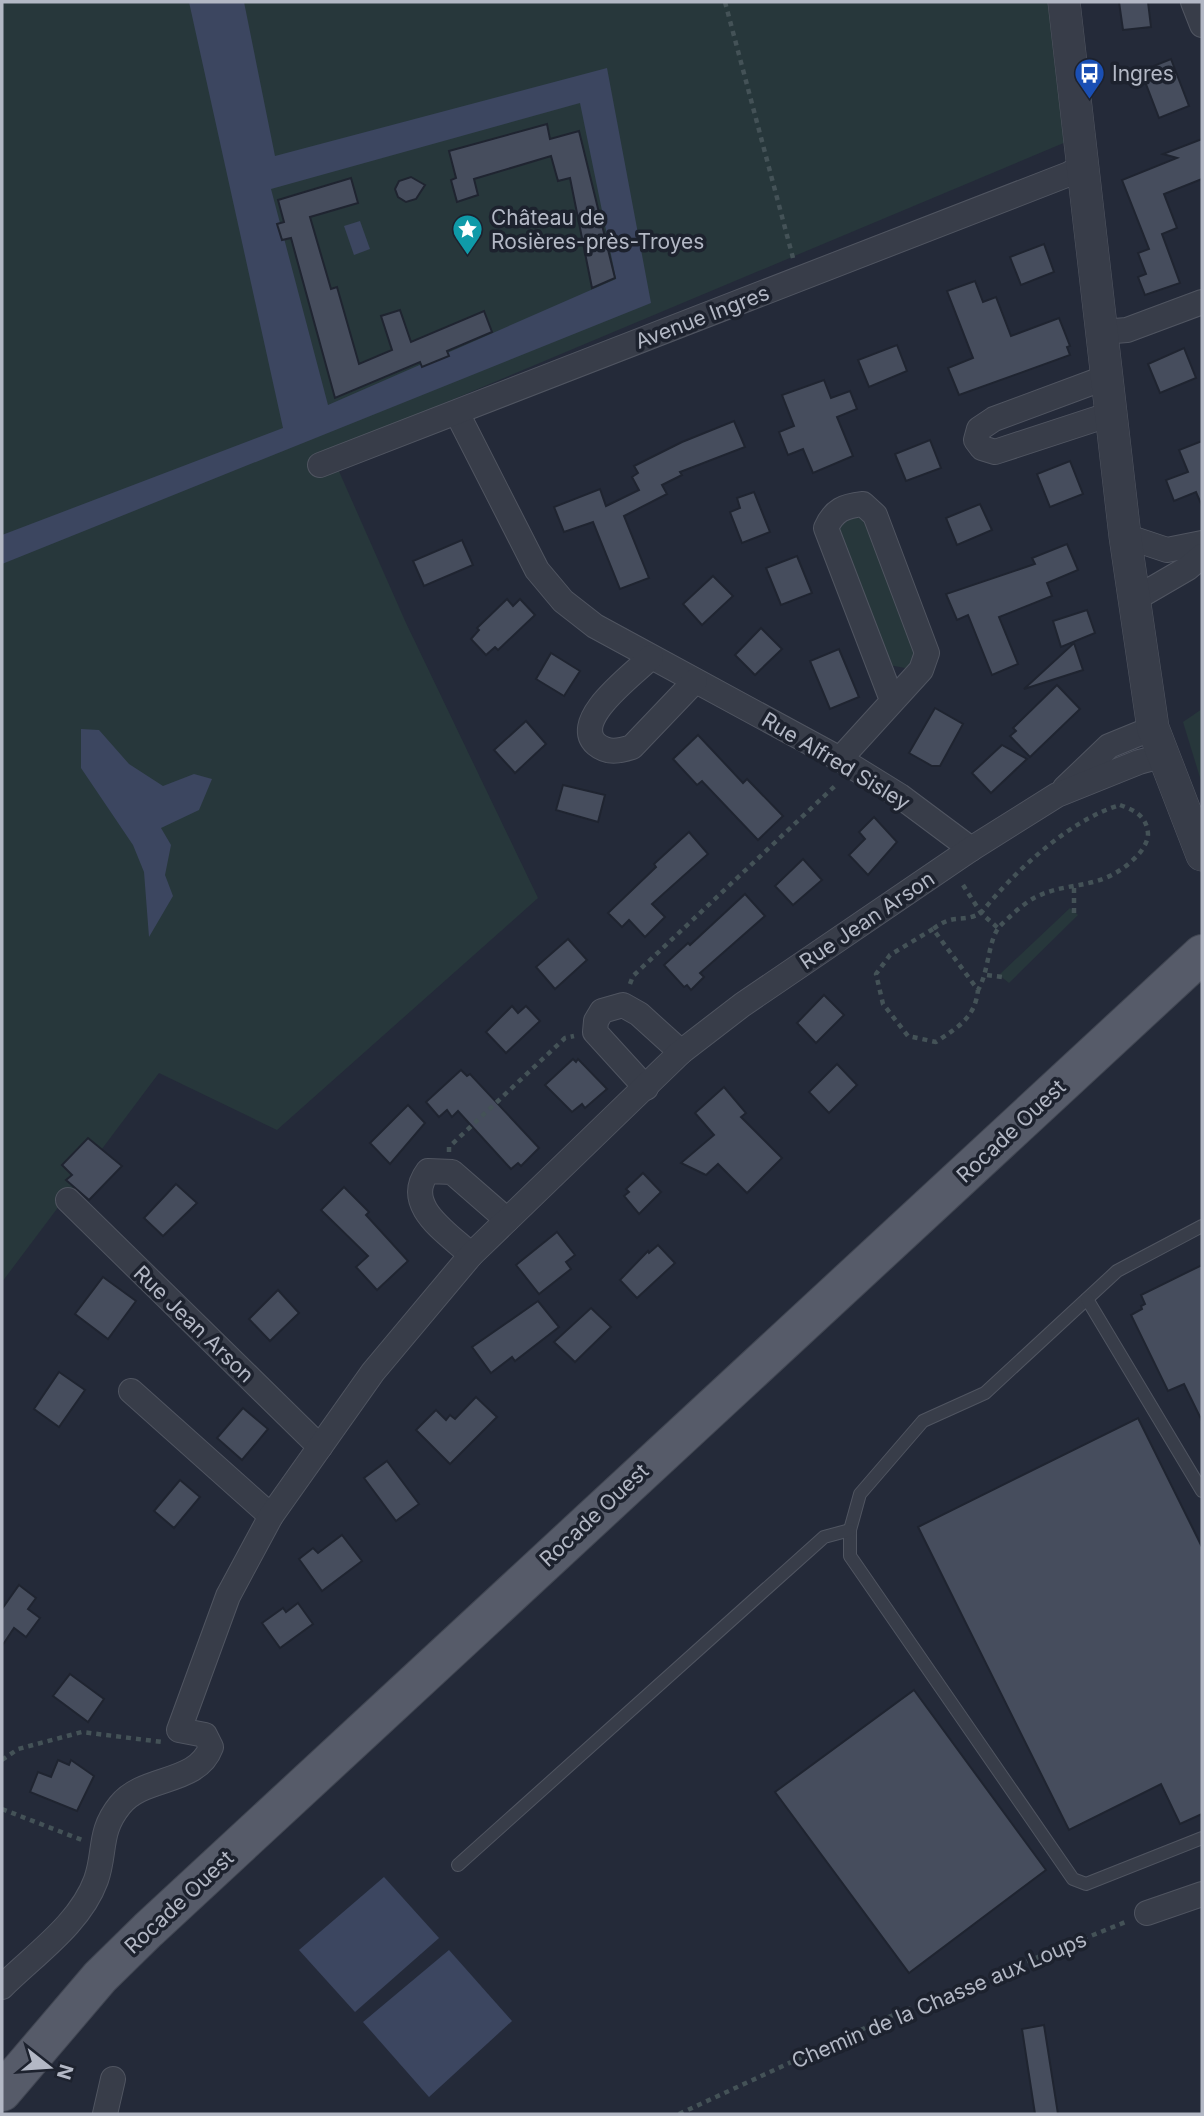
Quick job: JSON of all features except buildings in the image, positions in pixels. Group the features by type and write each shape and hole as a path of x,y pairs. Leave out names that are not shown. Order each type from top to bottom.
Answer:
{"main road":[{"name":"Rocade Ouest","path":"2,2092 92,1986 148,1930 1202,954"}],"street":[{"path":"1064,2 1133,600 1157,742 1202,855"},
{"path":"1193,2 1202,25"},
{"name":"Avenue Ingres","path":"320,465 1069,174 1083,166"},
{"path":"1102,332 1127,330 1202,302"},
{"path":"1107,377 993,419 979,429 976,440 982,448 995,452 1004,451 1084,421 1111,414"},
{"name":"Rue Alfred Sisley","path":"457,413 537,570 563,601 595,626 847,763 900,796 971,849"},
{"path":"847,763 892,700 921,670 927,653 875,515 863,504 849,506 833,513 826,527 892,700"},
{"path":"1125,536 1167,550 1202,543"},
{"path":"1133,600 1188,568 1202,556"},
{"path":"651,657 591,716 588,730 594,742 605,750 618,752 632,747 695,681"},
{"name":"Rue Jean Arson","path":"179,1730 228,1595 271,1516 373,1373 471,1255 681,1052 742,1005 971,849 1057,796 1108,746 1157,742"},
{"path":"646,1088 596,1032 596,1021 602,1011 623,1005 639,1014 681,1052"},
{"path":"471,1255 426,1211 418,1198 419,1183 428,1171 452,1172 507,1220"},
{"name":"Rue Jean Arson","path":"68,1200 320,1447"},
{"path":"131,1391 271,1516"},
{"path":"2,1987 58,1934 84,1902 97,1878 108,1823 121,1803 138,1789 189,1772 207,1759 211,1747 205,1735 179,1730"},
{"path":"1147,1913 1202,1894"},
{"path":"105,2114 113,2080"}],"lane":[{"path":"1202,1226 1117,1271 985,1393 923,1421 860,1494 850,1530 850,1556 1073,1879 1086,1884 1202,1838"},
{"path":"1087,1299 1202,1491"},
{"path":"458,1865 824,1537 850,1530"}],"path":[{"path":"725,2 794,263"},
{"path":"623,1005 633,976 847,763"},
{"path":"1120,805 1136,811 1145,821 1148,835 1142,851 1128,865 1101,881 1074,888 1056,890 1032,899 998,928 987,960 987,975 978,990 976,1007 960,1025 936,1042 908,1036 883,1004 876,974 890,955 948,918 971,918 981,913 1028,860 1086,821 1120,805"},
{"path":"963,885 981,913 998,928"},
{"path":"1074,888 1074,913"},
{"path":"933,929 978,990"},
{"path":"987,975 1002,977"},
{"path":"452,1172 449,1147 565,1038 596,1032"},
{"path":"2,1759 18,1749 82,1732 163,1743 179,1730"},
{"path":"2,1809 101,1848"},
{"name":"Chemin de la Chasse aux Loups","path":"679,2114 891,2016 1147,1913"}],"shaded area":[{"path":"2,2 1053,2 1066,142 330,451 406,623 538,898 277,1130 159,1073 2,1282"},
{"path":"850,515 865,517 918,644 912,665 905,668 889,665 835,528"},
{"path":"1202,709 1202,784 1183,722"},
{"path":"1070,908 1078,915 1009,983 999,975"}],"water":[{"path":"189,2 244,2 275,156 607,68 651,303 2,564 2,535 283,428","holes":["580,103 616,279 328,405 271,189"]},
{"path":"360,221 370,249 354,255 344,226"},
{"path":"81,729 99,730 129,764 163,786 194,774 212,779 199,810 161,828 171,845 165,875 173,896 149,937 144,872 133,845 81,768"},
{"path":"384,1877 439,1938 355,2012 299,1950"},
{"path":"449,1950 512,2021 429,2097 363,2022"}],"place":[{"name":"Ingres","path":"1089,100"},
{"name":"Château de Rosières-près-Troyes","path":"468,256"}]}
